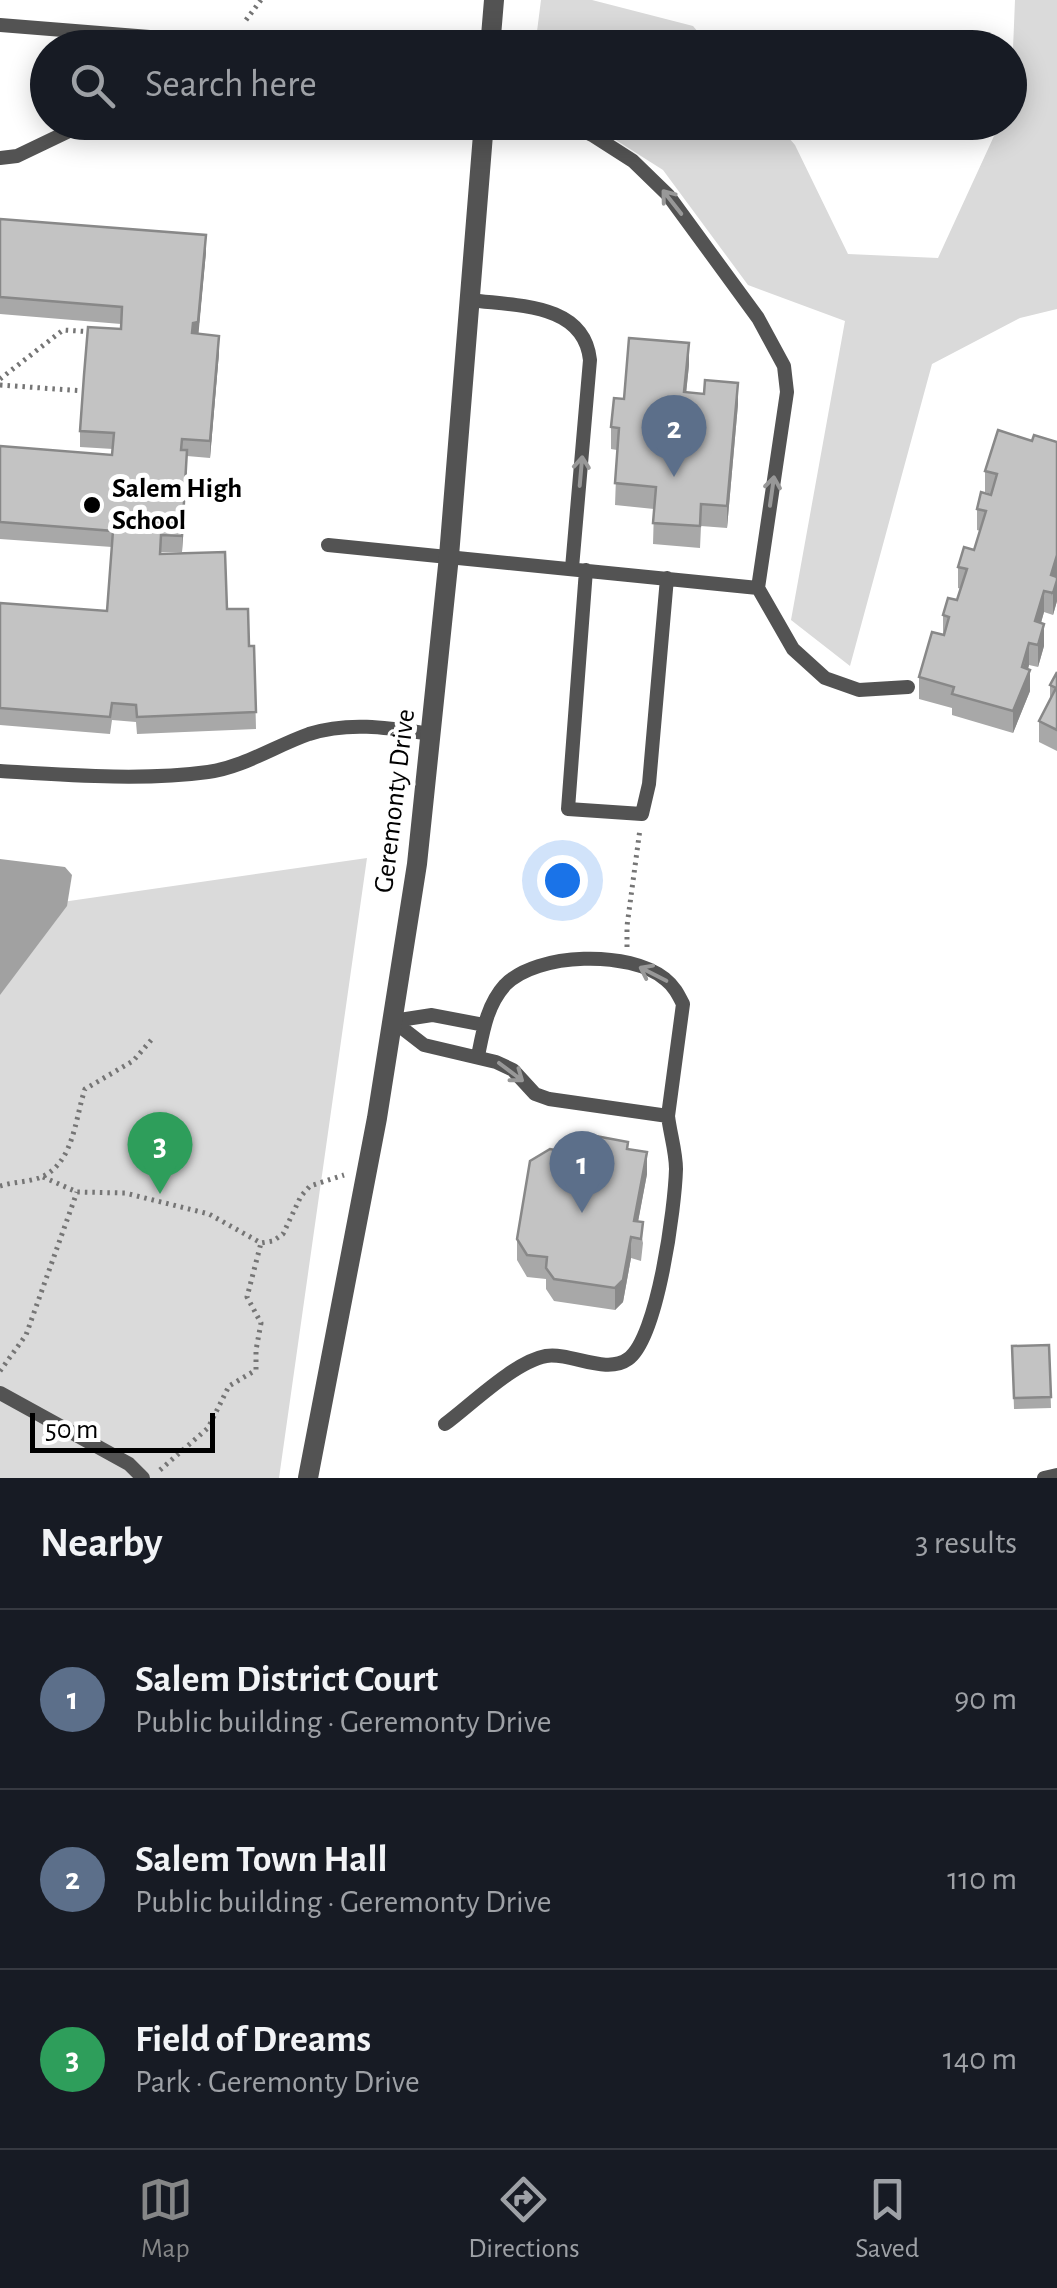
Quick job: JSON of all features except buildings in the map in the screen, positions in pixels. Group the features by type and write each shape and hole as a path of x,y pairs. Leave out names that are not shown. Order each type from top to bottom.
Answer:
{"street":[{"path":"492,30 494,0"},
{"name":"Geremonty Drive","path":"308,1478 360,1212 417,864 449,556 483,140"}],"lane":[{"path":"0,25 54,30"},
{"path":"0,158 17,156 50,140"},
{"path":"597,140 633,160 668,195 758,318 784,366 786,392 758,588 793,649 825,678 860,690 908,687"},
{"path":"470,300 543,309 569,320 588,344 568,810 642,814 650,784 667,578"},
{"path":"328,545 758,588"},
{"path":"0,770 178,775 212,772 332,728 384,727 431,734"},
{"path":"445,1424 524,1364 545,1356 564,1356 608,1364 626,1361 640,1347 652,1318 663,1271 676,1168 668,1116 682,1004 663,976 642,967 566,958 540,963 520,972 492,1002 478,1056"},
{"path":"393,1021 432,1015 484,1025"},
{"path":"393,1021 424,1045 478,1056 513,1070 535,1094 549,1100 668,1116"},
{"path":"0,1393 129,1464 146,1478"},
{"path":"1044,1478 1057,1475"}],"path":[{"path":"246,20 261,0"},
{"path":"0,382 63,330 102,332"},
{"path":"0,382 84,391"},
{"path":"627,926 642,814"},
{"path":"0,1186 42,1177 68,1151 85,1089 133,1061 153,1038"},
{"path":"42,1177 76,1192 105,1190 208,1214 261,1243 283,1234 310,1186 344,1175"},
{"path":"0,1371 26,1336 76,1192"},
{"path":"146,1478 208,1428 229,1386 256,1370 261,1323 247,1297 261,1243"}],"shaded area":[{"path":"541,0 592,0 696,30 537,30"},
{"path":"1015,0 1057,0 1057,309 1020,318 932,364 850,666 791,620 845,321 748,285 663,170 616,140 791,140 848,254 938,258 992,140 1027,140 1027,30 1014,30"},
{"path":"367,858 279,1478 0,1478 0,911"},
{"path":"0,859 65,867 72,875 67,906 0,995"}],"place":[{"name":"Salem Town Hall","path":"674,477"},
{"name":"Salem High School","path":"92,505"},
{"name":"Field of Dreams","path":"160,1194"},
{"name":"Salem District Court","path":"582,1213"}]}
